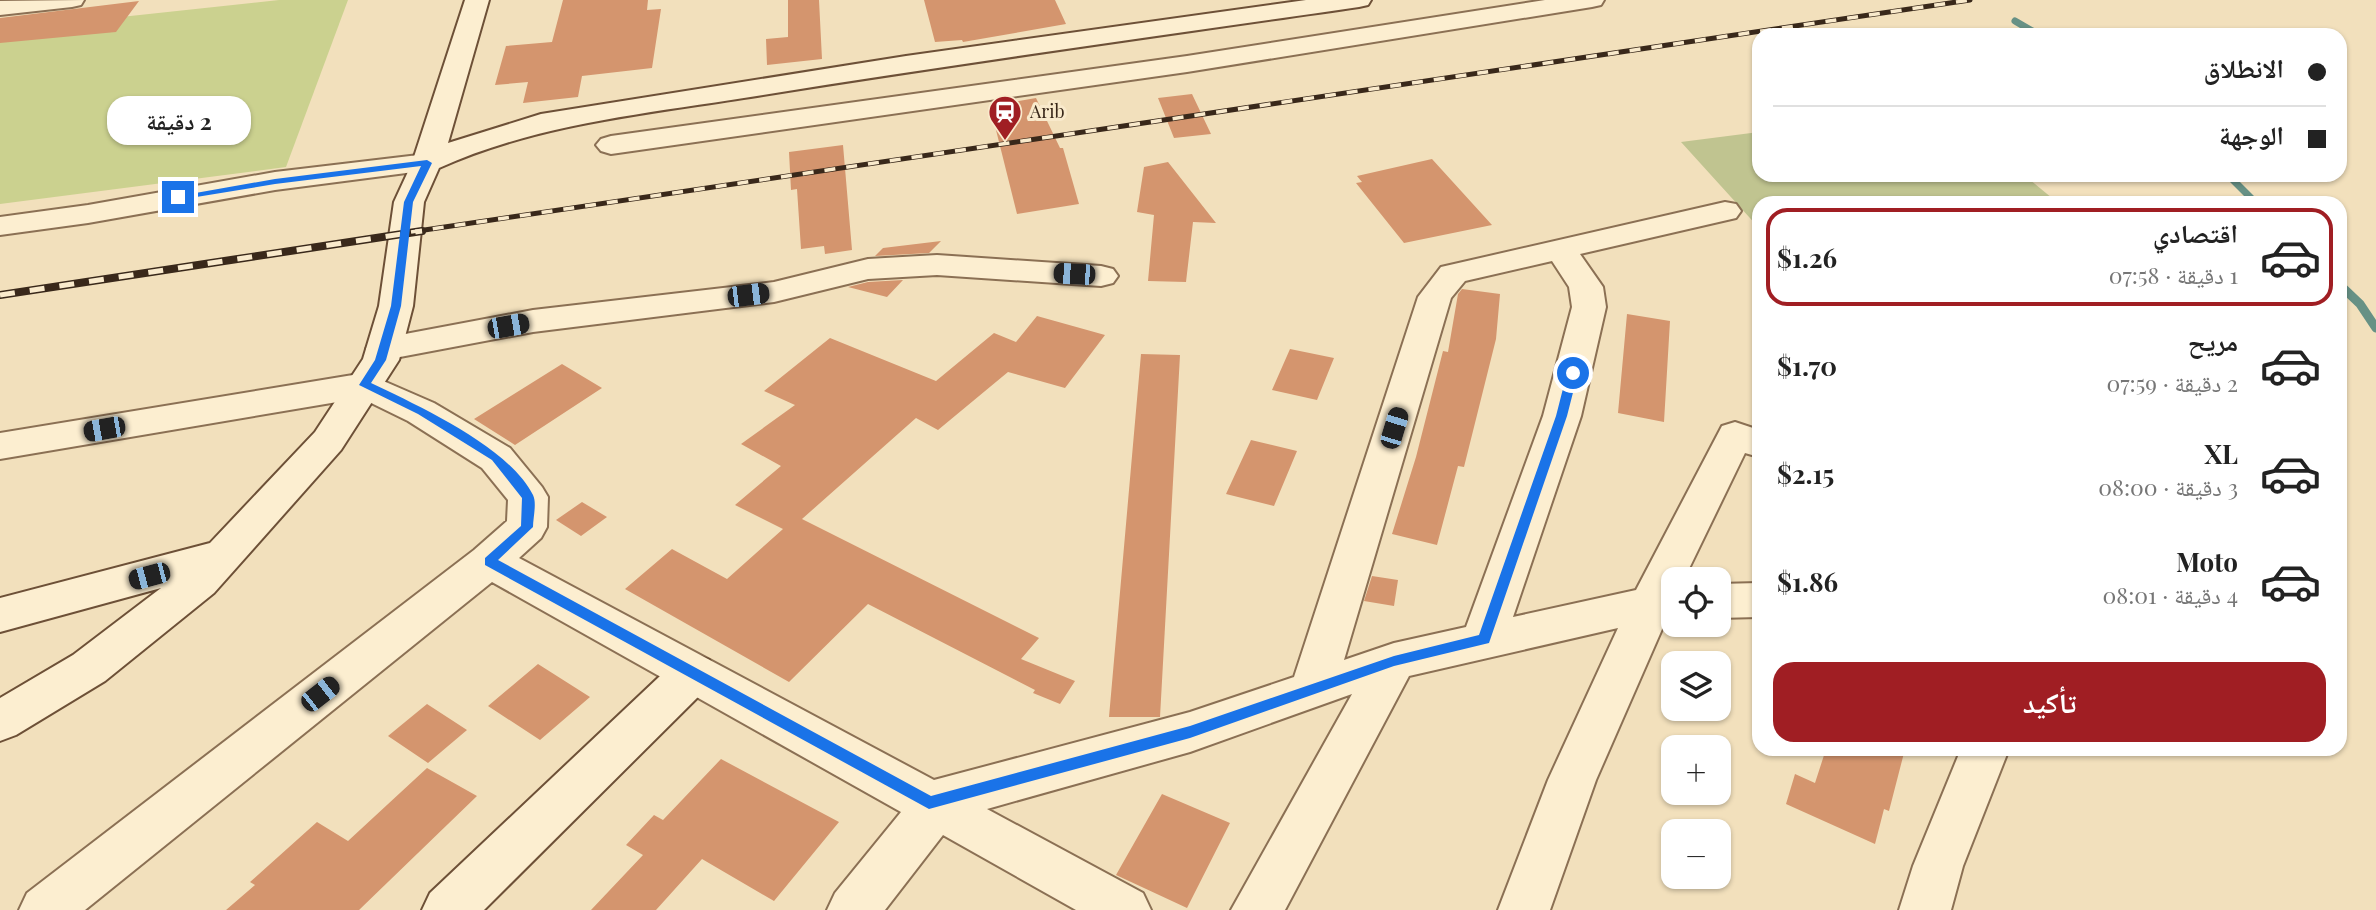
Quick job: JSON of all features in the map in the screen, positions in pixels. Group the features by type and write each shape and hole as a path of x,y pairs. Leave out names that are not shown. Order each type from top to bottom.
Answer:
{"street":[{"path":"0,8 72,0"},
{"path":"0,721 89,668 199,582 328,442 374,367 396,306 409,202 427,163 477,0"},
{"path":"0,226 88,214 200,192 427,163 471,143 541,123 906,64 1359,0"},
{"path":"611,145 1187,64 1592,0"},
{"path":"1314,689 1435,297 1453,274 1725,211"},
{"path":"1484,639 1562,416 1589,307 1586,287 1560,249"},
{"path":"0,446 374,367 533,321 774,292 868,269 937,265 1101,275"},
{"path":"45,910 489,561 527,527 528,498 496,458 421,412 374,367"},
{"path":"1678,567 1735,435 1752,441"},
{"path":"0,615 223,556"},
{"path":"489,561 1125,910"},
{"path":"1731,601 1752,600"},
{"path":"853,910 933,805 1190,732 1394,661 1484,639 1661,603"},
{"path":"1524,910 1572,780 1661,605"},
{"path":"1257,910 1394,661"},
{"path":"448,910 693,673"},
{"path":"1925,910 1938,866 1982,756"}],"green space":[{"path":"279,0 348,0 286,167 0,204 0,30"},
{"path":"1752,133 1752,182 2032,182 2050,196 1752,196 1752,220 1681,142"}],"building":[{"path":"563,0 648,0 647,10 661,9 652,68 582,76 578,97 523,103 528,82 495,85 506,46 552,42"},
{"path":"788,0 819,0 822,59 767,65 766,39 788,37"},
{"path":"924,0 1055,0 1066,24 963,42 935,42"},
{"path":"139,1 116,32 0,43 0,18"},
{"path":"1192,94 1211,134 1174,138 1158,98"},
{"path":"1036,98 1060,148 1063,148 1079,204 1017,214 990,106"},
{"path":"843,145 852,250 825,254 824,246 801,249 797,189 791,190 789,152"},
{"path":"1432,159 1492,225 1404,243 1356,183 1362,182 1357,176"},
{"path":"1168,162 1216,223 1193,222 1186,282 1148,281 1154,215 1137,212 1144,167"},
{"path":"941,241 929,253 875,256 883,248"},
{"path":"903,280 887,297 848,287 868,282"},
{"path":"1462,289 1500,294 1496,339 1464,467 1458,466 1437,545 1392,534 1416,457 1443,351 1448,352 1458,294"},
{"path":"1627,314 1670,321 1664,422 1618,413"},
{"path":"1037,316 1105,335 1065,388 1008,372 938,430 916,418 802,519 1039,638 1021,659 1075,681 1060,704 1033,693 1035,690 868,604 789,682 625,589 672,549 727,579 783,529 735,505 781,466 741,444 795,405 764,391 830,338 936,381 994,333 1016,342"},
{"path":"1290,349 1334,358 1317,400 1272,390"},
{"path":"1141,354 1180,355 1160,717 1109,717"},
{"path":"562,364 602,388 515,445 474,419"},
{"path":"1251,440 1297,451 1274,506 1226,494"},
{"path":"582,502 607,517 581,536 556,520"},
{"path":"1372,576 1398,580 1394,606 1364,601"},
{"path":"538,664 590,697 540,740 488,706"},
{"path":"427,704 467,730 428,763 388,736"},
{"path":"1824,756 1903,756 1889,811 1884,809 1875,844 1786,804 1795,774 1815,783"},
{"path":"721,759 839,822 774,901 702,859 656,910 591,910 643,855 626,845 654,815 663,820"},
{"path":"427,768 477,796 359,910 226,910 255,885 250,882 317,822 348,841"},
{"path":"1162,794 1230,823 1187,908 1116,875"}],"waterway":[{"path":"2015,21 2027,28"},
{"path":"2235,182 2249,196"},
{"path":"2347,292 2360,304 2376,328"}],"railway":[{"path":"1782,28 1970,0"},
{"path":"411,232 1752,32"},
{"path":"0,295 422,231"}],"place":[{"name":"Arib","path":"1005,142"}],"route":[{"path":"178,197 275,181 427,163 409,202 396,306 381,360 365,385 421,412 496,458 528,498 527,527 489,561 929,803 1190,732 1394,661 1484,639 1562,416 1573,373"}]}
